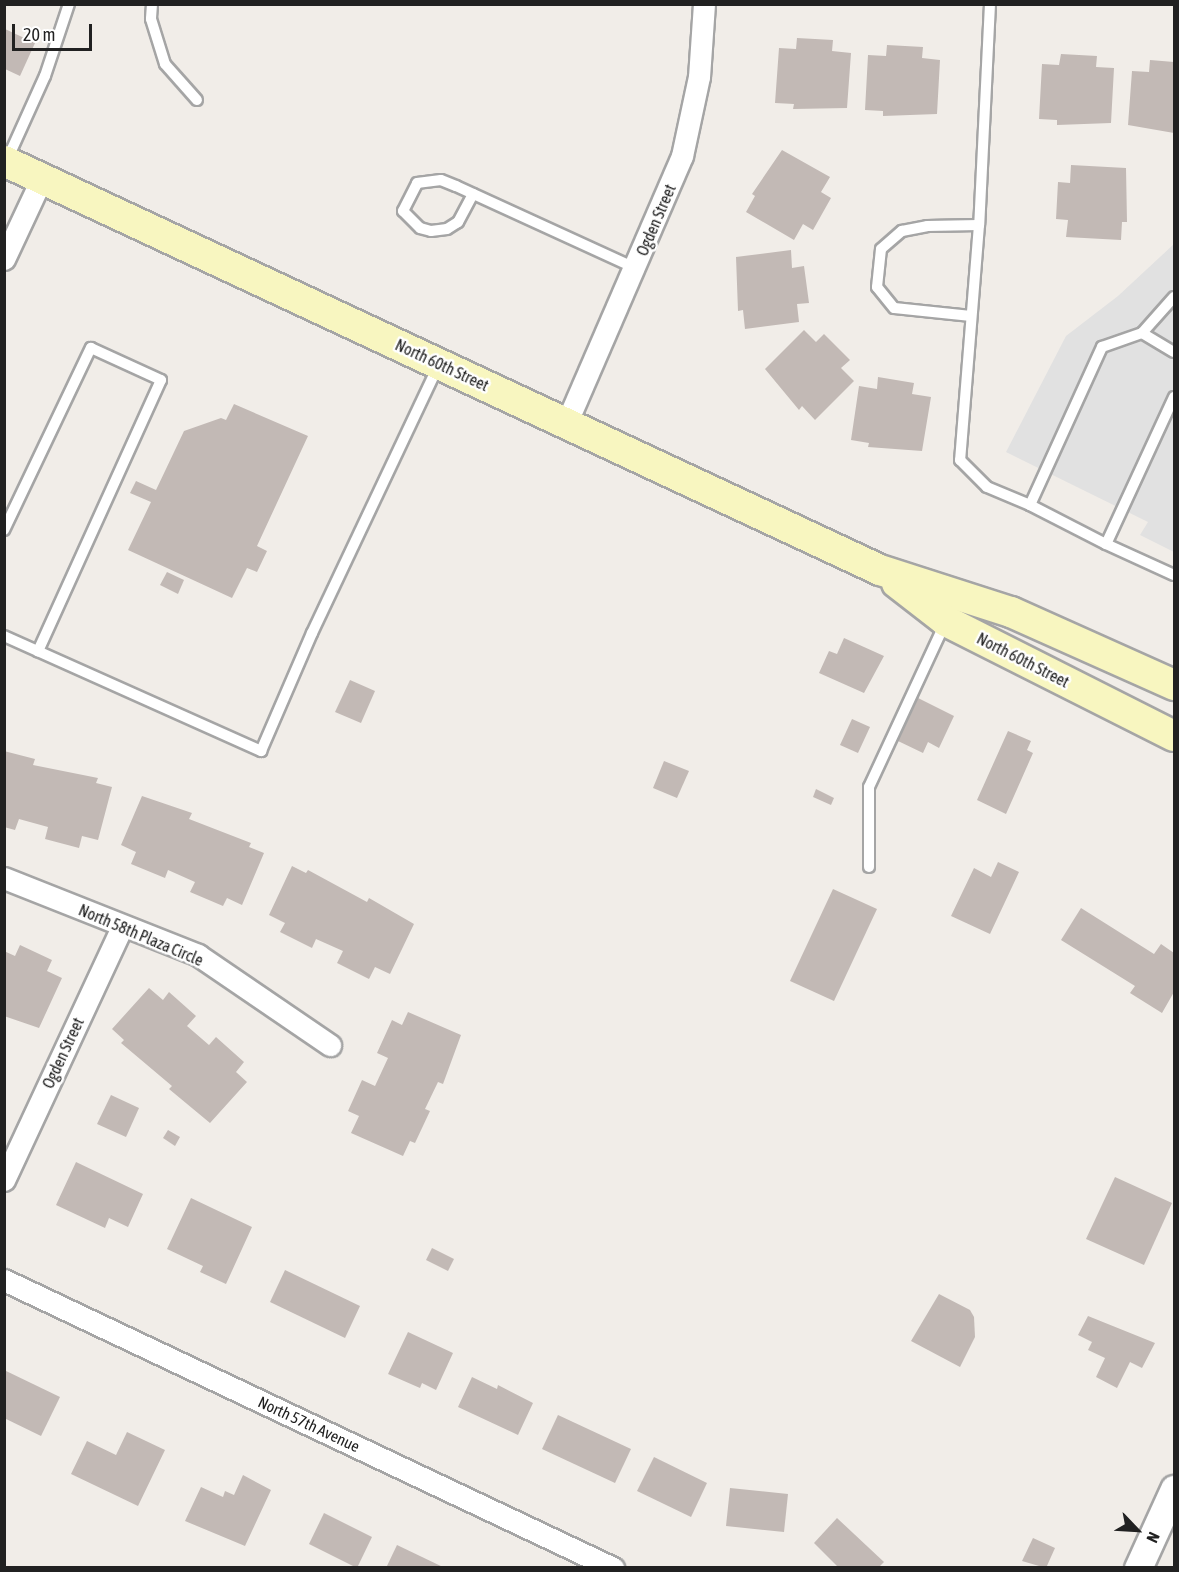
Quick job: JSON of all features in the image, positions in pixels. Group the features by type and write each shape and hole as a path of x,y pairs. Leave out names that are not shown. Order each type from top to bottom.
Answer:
{"main road":[{"name":"North 60th Street","path":"5,161 880,570 1011,612 1174,685"},
{"name":"North 60th Street","path":"880,570 946,621 1174,736"}],"street":[{"name":"Ogden Street","path":"566,424 636,268 682,156 692,121 704,4"},
{"path":"4,259 42,178"},
{"name":"North 58th Plaza Circle","path":"4,878 122,927 198,955 330,1045"},
{"name":"Ogden Street","path":"4,1180 122,927"},
{"name":"North 57th Avenue","path":"4,1280 613,1568"},
{"path":"1137,1568 1174,1489"}],"lane":[{"path":"5,161 45,75 69,4"},
{"path":"153,4 151,19 165,64 198,100"},
{"path":"990,4 979,225 960,460 987,486 1174,575"},
{"path":"473,194 458,222 447,229 431,231 420,228 403,211 417,183 441,180 473,194 636,268"},
{"path":"970,316 894,308 877,287 880,249 903,231 927,226 979,225"},
{"path":"1030,505 1102,347 1142,333 1174,297"},
{"path":"1142,333 1174,352"},
{"path":"4,530 91,348 161,380 38,651"},
{"path":"4,636 261,751 312,633 439,364"},
{"path":"1106,544 1174,397"},
{"path":"869,867 868,787 946,621"}],"shaded area":[{"path":"1174,244 1174,552 1140,535 1148,522 1006,452 1066,336 1118,296"}],"building":[{"path":"5,29 35,43 20,76 5,69"},
{"path":"797,38 833,40 832,51 851,53 847,108 793,109 794,104 775,103 779,48 796,49"},
{"path":"887,45 923,47 922,58 940,60 937,114 883,116 883,111 865,110 868,55 886,56"},
{"path":"1061,54 1097,56 1096,67 1114,68 1111,123 1057,125 1057,120 1039,119 1042,64 1059,65"},
{"path":"1150,60 1174,62 1174,133 1128,125 1132,71 1149,72"},
{"path":"782,150 830,177 821,192 831,198 813,230 803,224 794,240 746,212 755,196 752,194"},
{"path":"1071,165 1126,168 1127,222 1122,222 1121,240 1066,237 1068,220 1056,219 1058,182 1070,183"},
{"path":"791,250 792,268 804,266 809,303 797,304 799,322 745,329 743,310 738,311 736,257"},
{"path":"804,330 816,342 824,334 850,360 841,368 854,381 815,420 802,406 799,410 765,369"},
{"path":"878,377 914,383 912,394 931,397 922,451 868,447 869,443 851,440 859,386 877,389"},
{"path":"234,404 308,436 257,546 267,551 257,572 247,568 232,598 128,550 151,502 130,493 136,481 156,490 184,431 221,418 226,420"},
{"path":"167,572 184,580 178,594 160,585"},
{"path":"844,638 884,656 864,693 819,673 829,651 837,654"},
{"path":"350,680 375,691 361,723 335,712"},
{"path":"918,698 954,716 939,748 928,742 923,753 898,741"},
{"path":"852,719 870,727 858,753 840,745"},
{"path":"1008,731 1031,741 1027,750 1033,753 1006,814 977,800"},
{"path":"4,751 35,759 33,765 98,778 96,783 112,787 98,840 82,836 79,848 45,839 48,827 19,819 15,830 4,827"},
{"path":"664,761 689,771 677,798 653,788"},
{"path":"816,789 834,798 831,805 813,797"},
{"path":"142,796 192,813 189,819 251,843 249,847 264,853 242,905 227,898 223,906 190,892 195,882 168,870 165,878 131,864 136,852 121,845"},
{"path":"998,862 1019,872 990,934 951,916 974,868 991,877"},
{"path":"292,866 306,873 308,870 367,902 369,898 414,924 390,974 375,967 369,979 337,963 343,951 316,939 312,948 280,932 285,923 269,915"},
{"path":"833,889 877,909 834,1001 790,981"},
{"path":"1081,908 1154,954 1161,944 1174,953 1174,992 1162,1013 1130,993 1135,986 1061,940"},
{"path":"20,945 52,960 47,971 62,978 39,1028 4,1016 4,951 15,956"},
{"path":"149,988 163,1000 169,992 196,1016 187,1026 209,1045 216,1037 244,1062 236,1072 247,1082 210,1123 169,1089 172,1086 121,1043 124,1040 112,1029"},
{"path":"408,1012 461,1035 443,1084 438,1082 425,1109 430,1111 415,1143 410,1141 403,1156 351,1133 359,1116 348,1111 362,1080 375,1086 388,1058 377,1053 392,1020 402,1025"},
{"path":"111,1095 139,1108 126,1137 97,1124"},
{"path":"168,1130 180,1137 175,1146 163,1138"},
{"path":"76,1162 143,1194 128,1227 109,1218 105,1228 56,1205"},
{"path":"1115,1177 1172,1203 1144,1265 1086,1239"},
{"path":"191,1198 252,1227 226,1284 200,1272 203,1266 167,1249"},
{"path":"432,1248 454,1259 448,1271 426,1260"},
{"path":"285,1270 360,1306 345,1338 270,1302"},
{"path":"939,1294 970,1310 974,1317 975,1337 960,1367 911,1341"},
{"path":"1088,1316 1155,1343 1142,1368 1130,1362 1117,1388 1096,1377 1105,1358 1088,1350 1092,1342 1078,1335"},
{"path":"408,1332 453,1353 436,1390 422,1383 420,1388 388,1374"},
{"path":"4,1370 60,1397 41,1436 4,1418"},
{"path":"472,1377 497,1389 498,1385 533,1403 518,1435 458,1407"},
{"path":"558,1415 631,1449 615,1483 542,1449"},
{"path":"127,1432 165,1450 138,1506 71,1474 87,1441 116,1455"},
{"path":"654,1457 707,1483 691,1517 637,1491"},
{"path":"243,1475 271,1490 245,1546 185,1521 201,1487 223,1497 225,1491 234,1495"},
{"path":"730,1488 788,1494 784,1532 726,1526"},
{"path":"324,1513 372,1537 357,1568 309,1544"},
{"path":"837,1518 884,1562 878,1568 839,1568 814,1543"},
{"path":"1033,1538 1055,1548 1046,1568 1022,1561"},
{"path":"397,1545 445,1568 386,1568"}]}
